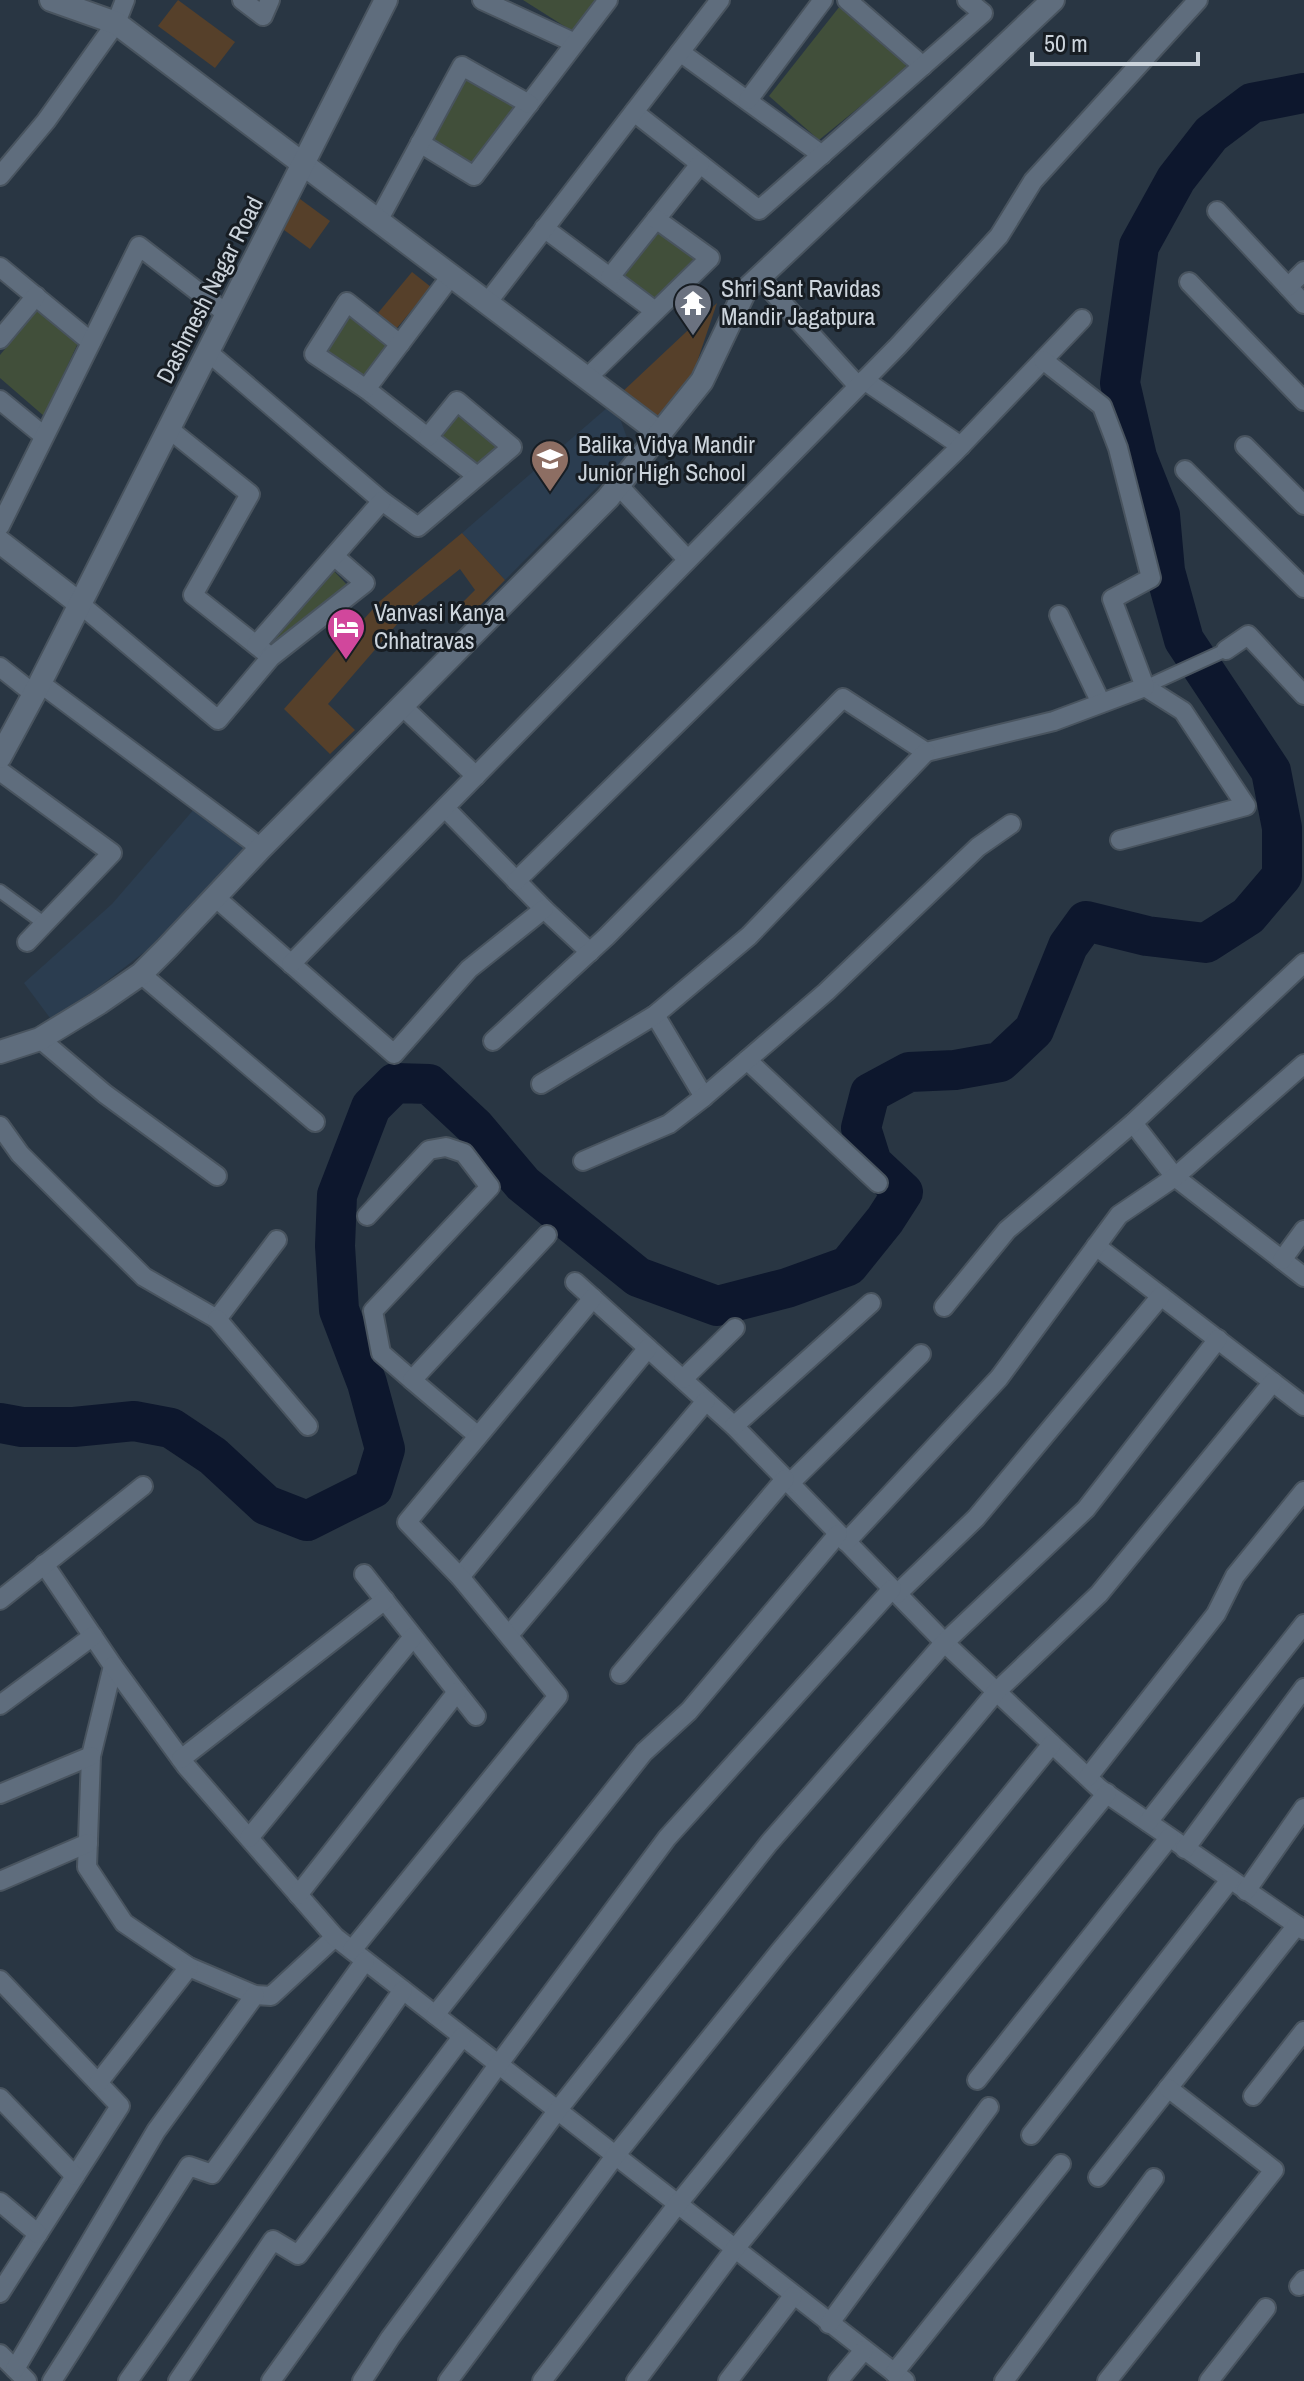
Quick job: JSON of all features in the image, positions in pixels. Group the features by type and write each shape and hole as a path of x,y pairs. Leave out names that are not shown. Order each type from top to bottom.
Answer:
{"street":[{"path":"51,0 116,23 661,434"},
{"path":"2,169 46,121 116,23 125,0"},
{"path":"242,0 263,16 270,0"},
{"name":"Dashmesh Nagar Road","path":"1,757 386,0"},
{"path":"420,143 474,176 608,0"},
{"path":"487,303 720,0"},
{"path":"748,100 823,0"},
{"path":"847,0 923,66"},
{"path":"634,112 759,210 983,13 967,0"},
{"path":"0,1052 40,1039 141,974 618,485 702,381 745,291 1053,0"},
{"path":"291,964 861,383 999,236 1033,181 1198,0"},
{"path":"490,2 575,43"},
{"path":"680,52 822,155"},
{"path":"378,221 462,66 529,104"},
{"path":"610,277 700,164"},
{"path":"1217,211 1304,304"},
{"path":"587,378 710,258 656,219"},
{"path":"544,228 655,311"},
{"path":"0,526 139,246 227,314"},
{"path":"0,267 91,342"},
{"path":"1288,287 1304,271"},
{"path":"366,389 451,276"},
{"path":"759,277 861,383 961,446"},
{"path":"1189,282 1304,401"},
{"path":"0,339 36,296"},
{"path":"400,344 347,302 314,354 366,389 477,476"},
{"path":"516,881 961,446 1082,319"},
{"path":"208,352 382,501 418,527 512,447 457,401 428,437"},
{"path":"1043,360 1102,406 1118,448 1151,578 1112,599 1145,687 1183,711 1246,806 1120,840"},
{"path":"0,400 44,436"},
{"path":"169,429 250,494 193,595 271,657"},
{"path":"1245,446 1304,505"},
{"path":"1185,470 1304,588"},
{"path":"618,485 687,559"},
{"path":"256,645 382,501"},
{"path":"0,542 80,604 218,720 271,657 365,583 334,556"},
{"path":"1059,615 1101,703"},
{"path":"541,1084 655,1015 749,936 926,752 1054,721 1145,687 1226,650 1248,635 1304,695"},
{"path":"0,667 37,688 261,848"},
{"path":"493,1041 590,952 843,698 926,752"},
{"path":"401,705 476,776"},
{"path":"1,757 112,853 27,942"},
{"path":"445,808 590,952"},
{"path":"583,1161 669,1124 704,1097 826,992 978,847 1011,824"},
{"path":"0,891 45,924"},
{"path":"215,897 394,1054 469,969 544,909"},
{"path":"944,1307 1007,1230 1133,1123 1304,963"},
{"path":"141,974 315,1122"},
{"path":"655,1015 704,1097"},
{"path":"40,1039 105,1094 217,1176"},
{"path":"747,1060 878,1183"},
{"path":"435,2015 644,1752 689,1711 842,1538 999,1378 1119,1215 1175,1177 1304,1064"},
{"path":"1133,1123 1175,1177 1304,1277"},
{"path":"0,1126 20,1154 144,1277 217,1319 308,1426"},
{"path":"367,1216 429,1150 446,1147 464,1153 490,1187 373,1311 381,1353 478,1436"},
{"path":"1282,1260 1304,1230"},
{"path":"412,1380 547,1235"},
{"path":"217,1319 277,1240"},
{"path":"1096,1246 1304,1406"},
{"path":"575,1282 734,1426 944,1643 1088,1777 1169,1838 1300,1928 1098,2177"},
{"path":"271,2381 498,2065 667,1838 894,1591 976,1518 1161,1296"},
{"path":"52,2381 189,2166 212,2174 359,1956 558,1696 460,1577 407,1522 593,1298"},
{"path":"734,1426 871,1303"},
{"path":"683,1379 735,1328"},
{"path":"362,2381 390,2338 557,2111 769,1843 944,1643 1086,1509 1218,1339"},
{"path":"460,1577 648,1348"},
{"path":"620,1674 787,1481 921,1354"},
{"path":"448,2381 615,2156 780,1951 996,1692 1099,1594 1273,1382"},
{"path":"509,1635 706,1401"},
{"path":"0,1599 143,1486"},
{"path":"1088,1777 1216,1614 1235,1576 1304,1491"},
{"path":"44,1564 181,1759 335,1937 900,2377 1061,2164"},
{"path":"364,1574 476,1716"},
{"path":"181,1759 385,1600"},
{"path":"1148,1822 1304,1624"},
{"path":"0,1705 93,1636"},
{"path":"249,1838 413,1637"},
{"path":"113,1666 91,1756 87,1867 124,1923 189,1967 255,1995 271,1996 335,1937"},
{"path":"1185,1849 1304,1688"},
{"path":"298,1895 457,1692"},
{"path":"542,2381 677,2205 1052,1744"},
{"path":"0,1794 91,1756"},
{"path":"636,2381 734,2250 1107,1793"},
{"path":"1031,2135 1304,1808"},
{"path":"977,2080 1169,1838"},
{"path":"0,1881 88,1843"},
{"path":"98,2083 189,1967"},
{"path":"0,1980 120,2106 0,2293"},
{"path":"128,2381 403,1990"},
{"path":"0,2354 21,2375 156,2131 255,1995"},
{"path":"1253,2096 1304,2031"},
{"path":"178,2381 273,2240 298,2255 462,2037"},
{"path":"1107,2381 1274,2170 1168,2088"},
{"path":"0,2098 75,2176"},
{"path":"829,2324 989,2107"},
{"path":"1004,2381 1154,2178"},
{"path":"0,2202 38,2234"},
{"path":"728,2381 793,2296"},
{"path":"1209,2381 1266,2308"},
{"path":"838,2381 864,2350"}],"shaded area":[{"name":"Balika Vidya Mandir Junior High School","path":"608,407 621,421 632,452 505,580 462,533"},
{"path":"195,808 245,847 147,950 94,991 50,1018 24,983 112,904"}],"green space":[{"path":"523,0 599,0 572,31"},
{"path":"840,6 905,51 906,69 819,140 769,96"},
{"path":"465,79 520,107 482,158 470,166 430,141"},
{"path":"662,231 696,257 695,263 655,301 620,274 652,235"},
{"path":"38,309 78,343 44,416 0,378 0,355"},
{"path":"348,314 392,347 366,382 325,350"},
{"path":"457,413 498,445 473,467 436,439"},
{"path":"331,568 351,589 273,650 265,643"}],"building":[{"path":"178,0 235,42 215,68 158,26"},
{"path":"300,199 330,221 310,249 280,227"},
{"path":"412,272 431,287 392,334 373,319"},
{"name":"Shri Sant Ravidas Mandir Jagatpura","path":"717,303 694,371 657,424 620,394"},
{"name":"Vanvasi Kanya Chhatravas","path":"462,533 505,580 469,617 460,605 475,590 460,569 411,608 328,704 355,730 330,754 284,709 380,601"}],"waterway":[{"path":"0,1423 22,1427 74,1427 134,1421 171,1428 213,1456 266,1505 307,1521 373,1488 385,1449 367,1383 339,1310 335,1246 337,1195 371,1107 395,1083 429,1084 474,1126 523,1184 638,1277 717,1306 787,1288 848,1266 903,1192 872,1163 861,1128 870,1093 909,1072 955,1070 1000,1062 1034,1030 1068,946 1086,921 1147,936 1206,943 1248,916 1282,876 1282,828 1271,771 1184,640 1165,571 1160,515 1137,457 1120,383 1139,246 1176,179 1211,134 1252,103 1304,93"}],"place":[{"name":"Shri Sant Ravidas Mandir Jagatpura","path":"693,337"},
{"name":"Balika Vidya Mandir Junior High School","path":"550,493"},
{"name":"Vanvasi Kanya Chhatravas","path":"346,661"}]}
